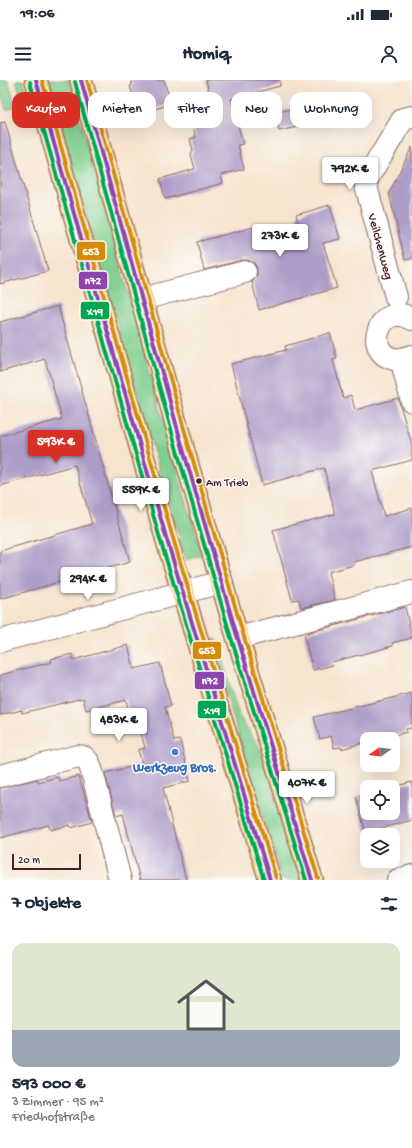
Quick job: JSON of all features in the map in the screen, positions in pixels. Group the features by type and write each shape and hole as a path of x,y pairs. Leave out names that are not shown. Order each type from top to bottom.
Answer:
{"main road":[{"path":"36,80 166,537 270,880"},
{"path":"81,80 178,431 238,638 312,880"}],"street":[{"name":"Veilchenweg","path":"396,297 365,182 403,119 412,116"},
{"path":"142,299 245,272"},
{"path":"412,320 408,317 395,315 386,319 378,328 377,341 382,352 388,356 394,359 406,358 412,401"},
{"path":"0,641 222,582"},
{"path":"238,638 412,592"},
{"path":"0,776 83,756 89,764 94,779 120,880"},
{"path":"398,880 412,876"}],"green space":[{"path":"0,80 8,80 12,94 12,108 6,110 0,90"},
{"path":"16,80 23,80 26,92 20,92"},
{"path":"48,80 69,80 72,92 51,92"},
{"path":"80,120 165,428 202,555 186,560 62,128 80,128"},
{"path":"216,638 239,716 260,748 300,880 282,880 210,640"}],"building":[{"path":"131,80 164,80 168,92 164,92 164,106 156,109 156,92 132,92 130,86 132,85"},
{"path":"206,80 280,80 280,86 257,92 231,92 231,128 239,128 243,144 238,145 244,169 221,175 223,183 165,199 160,179 195,169 191,154 193,150 190,139 196,137 193,128 223,128 223,92 209,92"},
{"path":"290,109 290,128 292,128 279,131 278,128 282,128 282,111"},
{"path":"5,122 48,271 0,284 0,123"},
{"path":"412,147 412,259 405,260 389,193"},
{"path":"330,205 340,239 323,243 337,288 259,310 252,282 257,275 257,268 254,263 248,260 242,260 204,270 197,242 261,225 266,244 301,234 296,215"},
{"path":"58,306 130,562 0,599 0,551 92,524 75,465 0,486 0,436 62,419 45,359 0,372 0,322"},
{"path":"330,333 337,359 333,360 343,398 351,395 355,410 398,398 412,445 412,460 372,471 384,516 412,508 412,547 354,562 354,565 328,572 335,600 301,608 299,599 292,600 273,530 335,514 324,468 262,485 231,364 286,350 285,346"},
{"path":"405,607 412,638 392,643 393,646 332,662 333,665 313,670 304,635"},
{"path":"128,645 134,669 160,663 171,706 165,707 174,741 180,740 190,781 163,788 186,880 140,880 123,814 116,816 105,773 142,764 138,750 145,748 136,715 130,716 126,700 86,710 83,698 22,713 22,710 0,715 0,675 52,662 51,659 72,654 73,660"},
{"path":"412,693 412,728 406,729 407,732 400,734 400,732 360,732 360,744 341,749 341,747 334,748 331,736 320,739 314,717"},
{"path":"79,776 92,822 71,828 70,825 50,830 49,825 0,838 0,788 37,779 38,782 58,777 59,781"},
{"path":"412,782 412,820 383,828 364,828 362,820 400,820 400,785"},
{"path":"360,796 360,812 356,797"}],"transit line":[{"name":"n72","path":"36,80 166,537 270,880"},
{"name":"653","path":"42,80 172,535 276,878"},
{"name":"n72","path":"81,80 182,445 235,629 312,880"},
{"name":"653","path":"87,80 241,627 318,878"},
{"name":"X19","path":"30,82 160,539 264,880"},
{"name":"X19","path":"75,82 176,447 229,631 306,880"}],"place":[{"name":"Am Trieb","path":"199,481"},
{"name":"Werkzeug Bros.","path":"175,752"}]}
